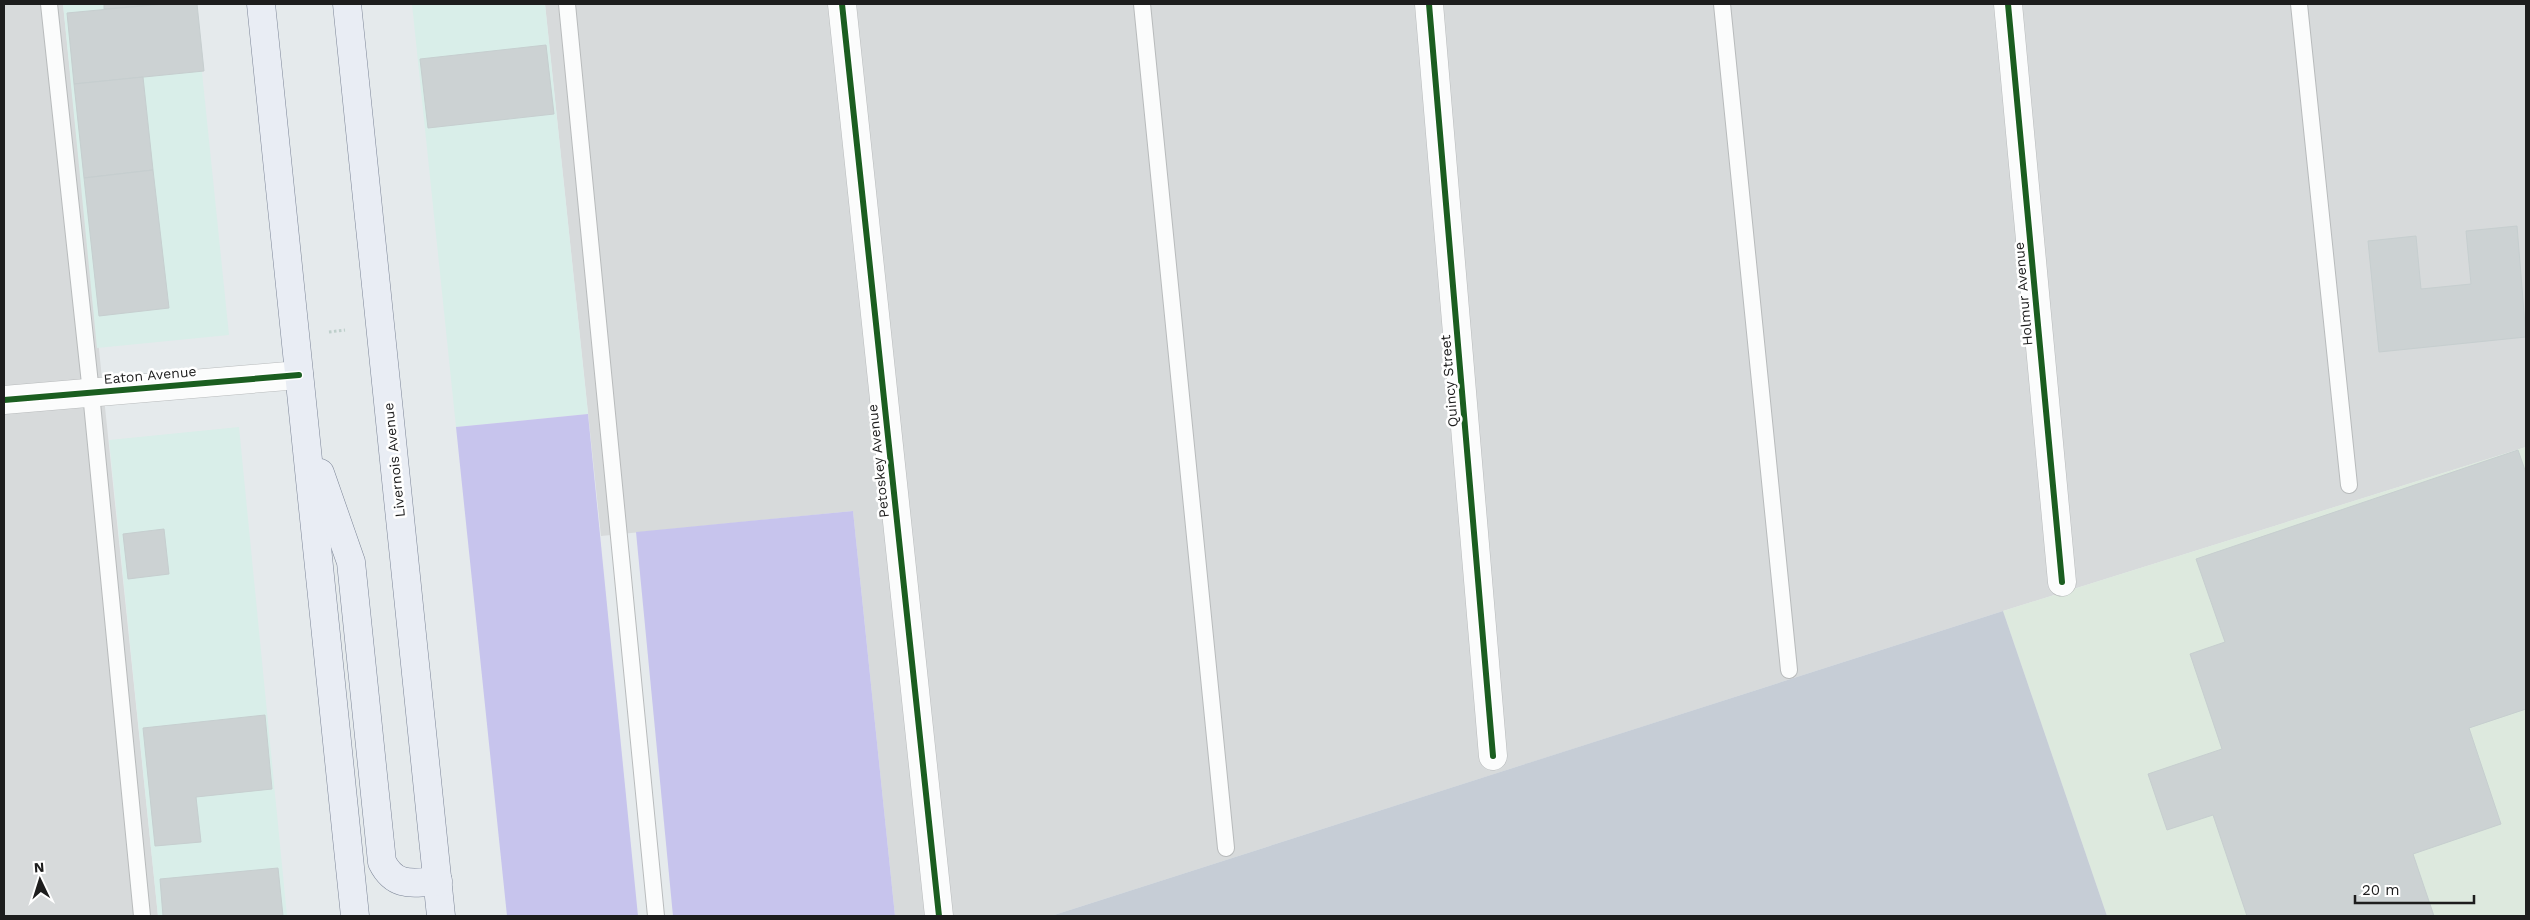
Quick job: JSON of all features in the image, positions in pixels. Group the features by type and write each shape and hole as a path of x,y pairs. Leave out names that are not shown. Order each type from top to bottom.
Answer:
{"main road":[{"path":"261,4 355,916"},
{"name":"Livernois Avenue","path":"347,4 442,916"},
{"path":"305,431 351,562 382,862 387,872 406,883 438,881"}],"street":[{"name":"Petoskey Avenue","path":"842,4 939,916"},
{"name":"Quincy Street","path":"1430,4 1493,756"},
{"name":"Holmur Avenue","path":"2008,4 2062,582"},
{"name":"Eaton Avenue","path":"4,400 299,375"}],"lane":[{"path":"49,4 91,393 142,916"},
{"path":"567,4 656,916"},
{"path":"1142,4 1226,848"},
{"path":"1722,4 1789,670"},
{"path":"2299,4 2349,485"}],"shaded area":[{"path":"4,4 63,4 158,916 4,916"},
{"path":"63,4 195,4 229,335 97,348"},
{"path":"412,4 545,4 588,414 456,427"},
{"path":"545,4 2526,4 2526,447 2003,611 1051,916 895,916 853,511 601,536"},
{"path":"588,414 638,916 507,916 456,427"},
{"path":"239,427 287,916 158,916 109,440"},
{"path":"2526,447 2526,916 2107,916 2003,611"},
{"path":"853,511 895,916 673,916 636,532"},
{"path":"2003,611 2107,916 1051,916 1497,773"}],"building":[{"path":"104,4 163,4 104,9"},
{"path":"163,4 197,4 204,71 74,84 67,13"},
{"path":"546,45 554,114 428,128 420,59"},
{"path":"143,77 153,170 84,178 74,84"},
{"path":"153,170 169,308 99,316 84,178"},
{"path":"2517,226 2526,337 2379,352 2368,241 2416,236 2421,289 2471,284 2466,231"},
{"path":"2518,450 2526,473 2526,709 2469,728 2501,824 2413,854 2434,916 2247,916 2213,815 2167,830 2148,774 2222,749 2190,654 2225,642 2196,559"},
{"path":"164,529 169,574 128,579 123,534"},
{"path":"265,715 272,789 196,797 201,842 155,846 143,728"},
{"path":"278,868 283,916 163,916 160,879"}],"cycle path":[{"path":"842,4 939,916"},
{"path":"1429,4 1493,756"},
{"path":"2008,4 2062,582"},
{"path":"4,400 299,375"}]}
